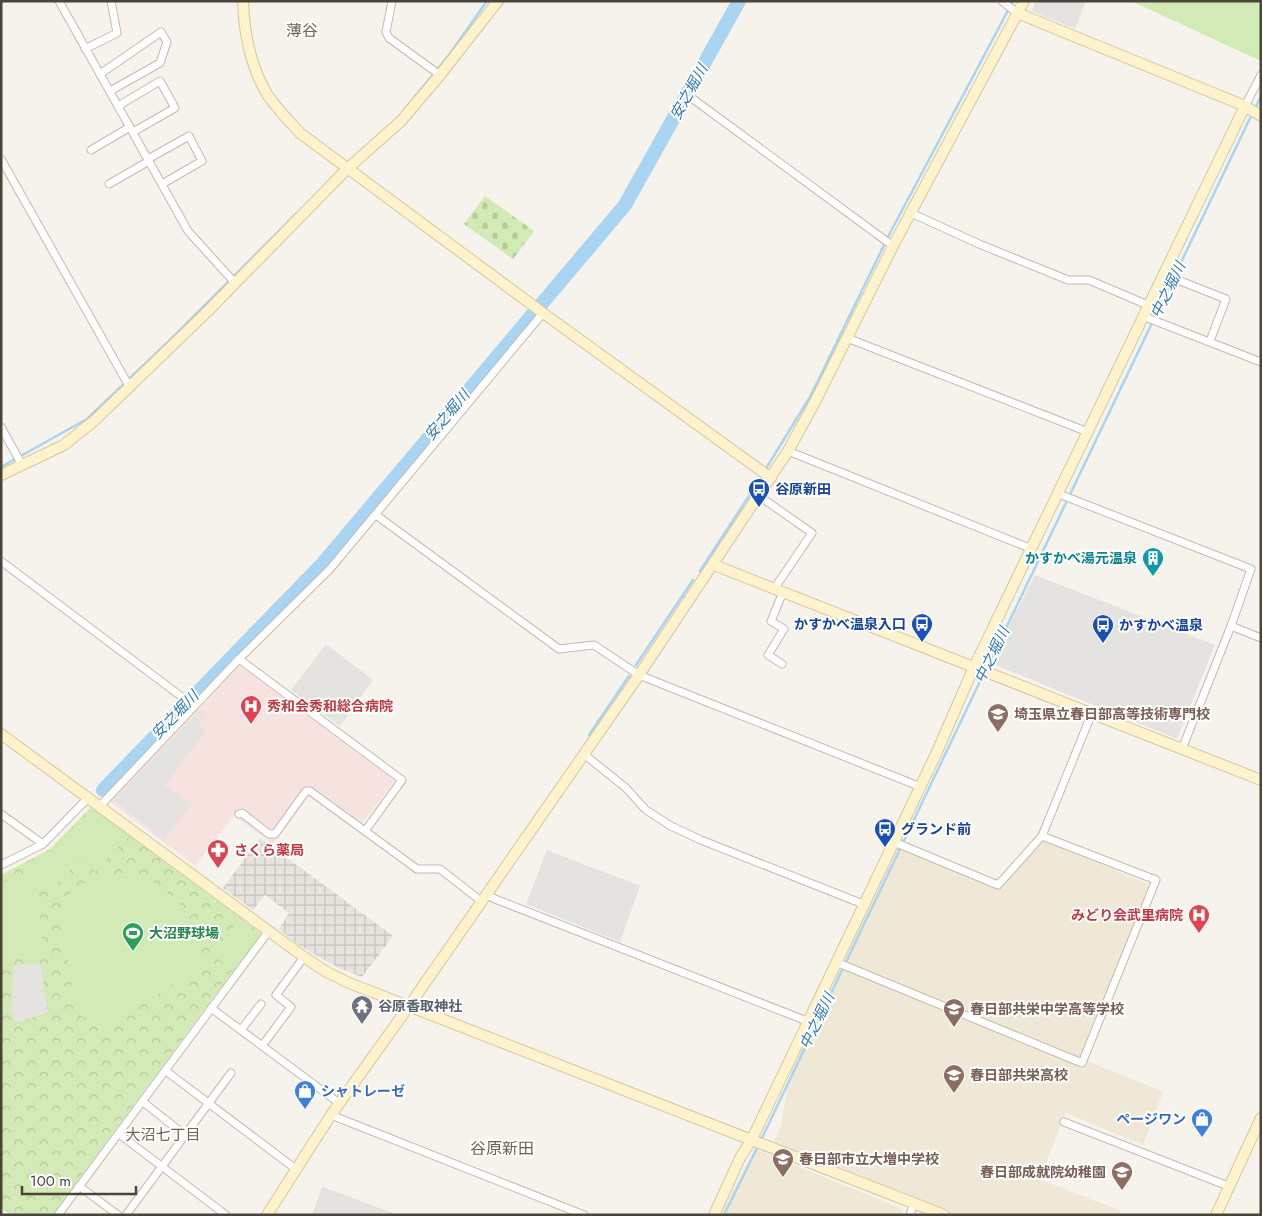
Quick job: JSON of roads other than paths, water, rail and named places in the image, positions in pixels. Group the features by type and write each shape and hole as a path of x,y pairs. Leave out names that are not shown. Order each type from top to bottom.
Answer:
{"street":[{"path":"59,1 188,231 235,283"},
{"path":"86,49 117,32 111,1"},
{"path":"243,1 250,54 258,76 268,95 300,133 543,313 771,478"},
{"path":"392,1 386,32 389,38 440,75"},
{"path":"1,475 64,444 94,420 235,283 347,169 401,121 498,1"},
{"path":"267,1215 331,1114 585,756 714,565 788,451 816,400 892,245 911,213 1016,12 1024,1"},
{"path":"1004,3 1016,12 1253,111"},
{"path":"100,74 161,32 167,42 160,63 110,91"},
{"path":"714,1215 894,842 974,667 1032,549 1061,495 1088,432 1165,275 1253,111 1261,75"},
{"path":"91,150 175,108 160,81 118,106"},
{"path":"693,99 892,245"},
{"path":"109,184 189,136 202,160 162,184"},
{"path":"1,159 129,386"},
{"path":"911,213 979,244 1068,280 1089,280 1150,306"},
{"path":"1165,275 1226,299 1210,341"},
{"path":"99,807 239,659 330,569 543,313"},
{"path":"1145,317 1261,362"},
{"path":"847,338 1088,432"},
{"path":"1,427 22,465"},
{"path":"788,451 1032,549"},
{"path":"1061,495 1251,569 1231,626 1182,749"},
{"path":"759,496 812,533 779,590 771,621 784,629 768,655 782,664"},
{"path":"376,514 559,649 594,645 639,675 920,787"},
{"path":"1,561 194,706"},
{"path":"714,565 1261,780"},
{"path":"1231,626 1261,638"},
{"path":"239,659 402,780 364,831"},
{"path":"894,842 998,885 1042,836 1092,713"},
{"path":"1,734 268,932 324,971 349,983 944,1215"},
{"path":"585,756 626,788 646,810 671,826 709,843 864,904"},
{"path":"239,814 242,813 270,834 275,834 306,791 310,791 417,870 440,869 484,898 504,903 808,1021"},
{"path":"1,865 43,844 88,798"},
{"path":"1,814 43,844"},
{"path":"836,962 1082,1063 1156,880 1042,836"},
{"path":"58,1215 268,932"},
{"path":"262,1046 291,1006 276,995 304,957"},
{"path":"241,1030 261,1004"},
{"path":"211,1008 339,1103"},
{"path":"166,1071 297,1170"},
{"path":"126,1215 231,1073"},
{"path":"143,1102 186,1136"},
{"path":"331,1114 584,1215"},
{"path":"1216,1215 1261,1118"},
{"path":"1064,1122 1228,1186"},
{"path":"118,1134 226,1215"},
{"path":"79,1186 118,1215"},
{"path":"910,1215 914,1203"}],"waterway":[{"path":"404,110 449,55 487,1"},
{"name":"安之堀川","path":"103,790 323,563 625,205 739,1"},
{"path":"767,467 810,397 889,235 1013,1"},
{"name":"中之堀川","path":"1255,109 1261,96"},
{"name":"中之堀川","path":"987,668 1252,114"},
{"path":"1,467 87,419 168,342 296,214"},
{"path":"700,571 760,479"},
{"path":"636,665 693,580"},
{"name":"中之堀川","path":"761,1140 984,673"},
{"path":"589,735 629,676"},
{"name":"中之堀川","path":"724,1215 759,1144"}],"place":[{"name":"谷原新田","path":"759,508"},
{"name":"かすかべ湯元温泉","path":"1153,577"},
{"name":"かすかべ温泉入口","path":"922,643"},
{"name":"かすかべ温泉","path":"1103,644"},
{"name":"秀和会秀和総合病院","path":"251,725"},
{"name":"埼玉県立春日部高等技術専門校","path":"998,733"},
{"name":"グランド前","path":"885,848"},
{"name":"さくら薬局","path":"218,869"},
{"name":"みどり会武里病院","path":"1199,934"},
{"name":"大沼野球場","path":"133,952"},
{"name":"谷原香取神社","path":"362,1025"},
{"name":"春日部共栄中学高等学校","path":"954,1028"},
{"name":"春日部共栄高校","path":"954,1094"},
{"name":"シャトレーゼ","path":"305,1110"},
{"name":"ページワン","path":"1202,1138"},
{"name":"春日部市立大増中学校","path":"783,1178"},
{"name":"春日部成就院幼稚園","path":"1122,1191"}],"district":[{"name":"薄谷","path":"302,30"},
{"name":"大沼七丁目","path":"163,1135"},
{"name":"谷原新田","path":"502,1148"}]}
